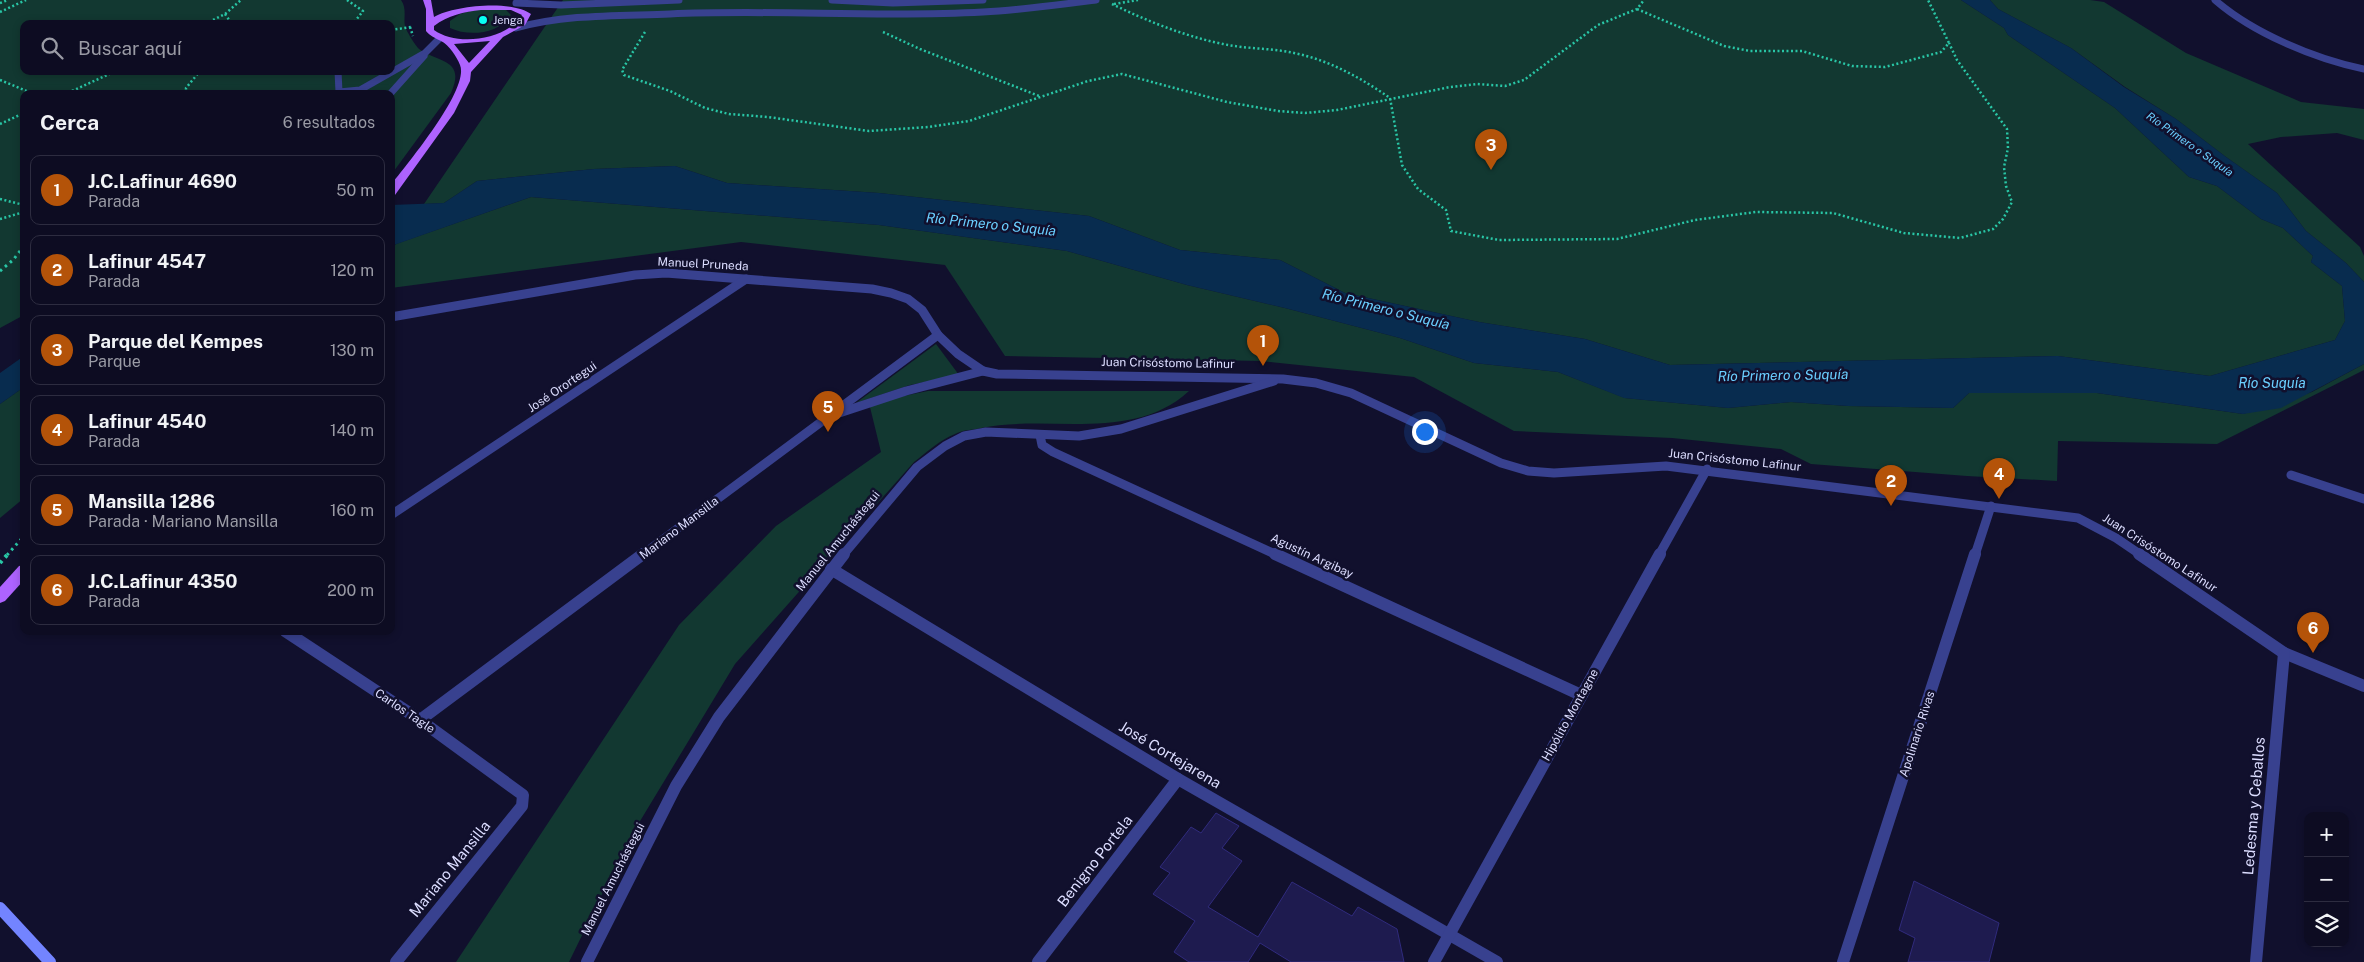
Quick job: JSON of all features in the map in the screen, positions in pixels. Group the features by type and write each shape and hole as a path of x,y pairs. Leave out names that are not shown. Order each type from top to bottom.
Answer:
{"main road":[{"path":"427,0 432,34 443,39 474,41 503,34 516,28 527,14 524,7 516,3 492,0 455,8 437,17 431,24"},
{"path":"467,72 491,43 503,34"},
{"path":"395,187 453,110 466,85 467,72 463,60 443,39"},
{"path":"0,597 20,574"},
{"path":"0,908 50,962"}],"street":[{"path":"516,3 561,5 679,0"},
{"path":"832,0 931,2 983,0"},
{"path":"516,28 543,22 679,12 749,11 941,14 1035,9 1096,0"},
{"path":"2215,0 2223,8 2281,42 2311,55 2364,70"},
{"path":"395,70 425,53 443,39"},
{"path":"393,90 423,59 425,53"},
{"path":"338,75 339,90"},
{"path":"360,90 386,75"},
{"name":"Manuel Pruneda","path":"395,316 635,275 666,273 872,289 891,293 908,300 922,310 938,335 958,354 983,371"},
{"name":"José Orortegui","path":"395,512 746,279"},
{"name":"Mariano Mansilla","path":"420,720 938,335"},
{"path":"830,416 906,391 983,371"},
{"name":"Juan Crisóstomo Lafinur","path":"983,371 997,374 1282,379 1316,383 1351,393 1501,463 1528,471 1554,473 1666,466 2078,518 2100,528 2284,653 2364,686"},
{"name":"Manuel Amuchástegui","path":"587,962 676,786 714,725 831,569 917,467 945,446 964,436 986,432 1079,436 1121,429 1282,379"},
{"name":"Agustín Argibay","path":"1040,435 1042,444 1053,452 1581,695"},
{"name":"Hipólito Montagne","path":"1434,962 1707,470"},
{"path":"2291,475 2364,499"},
{"name":"Apolinario Rivas","path":"1843,962 1991,506"},
{"name":"José Cortejarena","path":"831,569 1178,779 1497,962"},
{"name":"Carlos Tagle","path":"291,635 420,720 523,795"},
{"name":"Ledesma y Ceballos","path":"2256,962 2284,653"},
{"name":"Benigno Portela","path":"1038,962 1178,779"},
{"name":"Mariano Mansilla","path":"396,962 522,806 523,795"}],"path":[{"path":"0,3 8,0"},
{"path":"0,12 26,0"},
{"path":"213,20 225,14 241,0"},
{"path":"347,0 363,11 356,20"},
{"path":"649,25 629,54 622,70 624,75 670,91 706,108 729,114 768,117 869,131 928,127 969,121 1040,96 1106,76 1122,74 1227,102 1278,112 1305,113 1337,110 1450,87 1476,84 1505,86 1524,80 1598,25 1637,9 1644,0"},
{"path":"1112,4 1144,20 1222,43 1294,53 1331,64 1370,84 1390,98 1402,165 1418,189 1446,210 1451,231 1499,240 1617,239 1695,220 1756,212 1833,213 1904,233 1960,238 1993,229 2003,219 2012,202 2006,186 2004,167 2008,148 2007,129 1957,60 1928,0"},
{"path":"1637,9 1724,46 1750,51 1802,51 1852,66 1885,67 1941,52 1949,43"},
{"path":"225,14 229,20"},
{"path":"395,29 414,27"},
{"path":"879,30 920,49 1040,96"},
{"path":"74,90 107,75"},
{"path":"186,90 197,75"},
{"path":"0,80 24,90"},
{"path":"0,124 20,115"},
{"path":"0,199 20,204"},
{"path":"0,219 20,213"},
{"path":"0,271 20,251"},
{"path":"0,563 20,540"}],"green space":[{"path":"0,0 401,0 404,7 406,29 419,49 442,60 453,68 455,82 451,93 395,170 395,90 20,90 20,317 0,328"},
{"path":"563,0 1961,0 2004,28 2008,35 2115,108 2189,177 2217,186 2261,219 2283,228 2313,256 2311,262 2342,286 2345,321 2335,340 2210,376 2058,356 1670,365 1585,339 1479,322 1345,293 1280,260 1180,250 1089,216 879,193 727,183 675,166 594,169 477,181 444,203 424,204"},
{"path":"1990,0 2090,0 2104,2 2186,53 2301,102 2364,109 2364,140 2337,133 2281,137 2248,144 2360,247 2364,256 2364,282 2346,263 2306,231 2277,193 2176,119 2125,87 2071,48 1998,9"},
{"path":"476,9 506,10 511,15 499,26 483,32 474,33 450,28 450,21 460,14"},
{"path":"531,197 879,225 1067,251 1187,285 1400,338 1474,363 1558,372 1625,398 1728,408 1791,402 1848,406 1953,408 1969,393 2097,393 2243,414 2312,392 2364,364 2364,370 2217,444 2058,441 2057,481 1967,476 1811,464 1781,449 1672,438 1514,431 1414,377 1261,361 1005,356 945,265 741,242 395,287 396,244"},
{"path":"936,344 959,375 910,385 856,403"},
{"path":"20,390 20,501 0,518 0,404"},
{"path":"928,391 1189,391 1167,407 1142,417 1116,422 1089,424 1007,425 981,428 958,433 929,450 914,462 735,664 628,841 569,962 456,962 679,625 776,526 881,452 869,403"}],"water":[{"name":"Río Suquía","path":"1961,0 1990,0 1998,9 2071,48 2124,87 2176,119 2277,193 2306,231 2346,263 2364,282 2364,364 2281,408 2243,414 2097,393 1969,393 1953,408 1848,406 1791,402 1728,408 1624,398 1558,372 1474,363 1400,338 1187,285 1067,251 879,225 531,197 395,245 395,205 444,203 477,181 594,169 675,166 727,183 879,193 1089,216 1180,250 1280,260 1345,293 1479,322 1585,339 1670,365 2058,356 2210,376 2335,340 2345,321 2342,286 2311,262 2313,256 2283,228 2261,219 2217,186 2189,177 2115,108 2008,35 2004,28"},
{"path":"20,359 20,390 0,404 0,373"}],"building":[{"path":"1216,813 1239,826 1222,848 1242,861 1208,907 1258,937 1292,882 1352,916 1358,907 1397,929 1404,962 1291,962 1260,943 1248,962 1189,962 1174,952 1195,921 1153,894 1170,873 1160,867 1191,827 1201,833"},
{"path":"1914,881 1999,923 1989,962 1908,962 1915,938 1899,930"}],"place":[{"name":"Jenga","path":"483,20"},
{"name":"Parque del Kempes","path":"1491,170"},
{"name":"J.C.Lafinur 4690","path":"1263,366"},
{"name":"Mansilla 1286","path":"828,432"},
{"name":"Lafinur 4540","path":"1999,499"},
{"name":"Lafinur 4547","path":"1891,506"},
{"name":"J.C.Lafinur 4350","path":"2313,653"}],"water label":[{"name":"Río Primero o Suquía","path":"2190,144"},
{"name":"Río Primero o Suquía","path":"991,224"},
{"name":"Río Primero o Suquía","path":"1386,309"},
{"name":"Río Primero o Suquía","path":"1783,375"}]}
